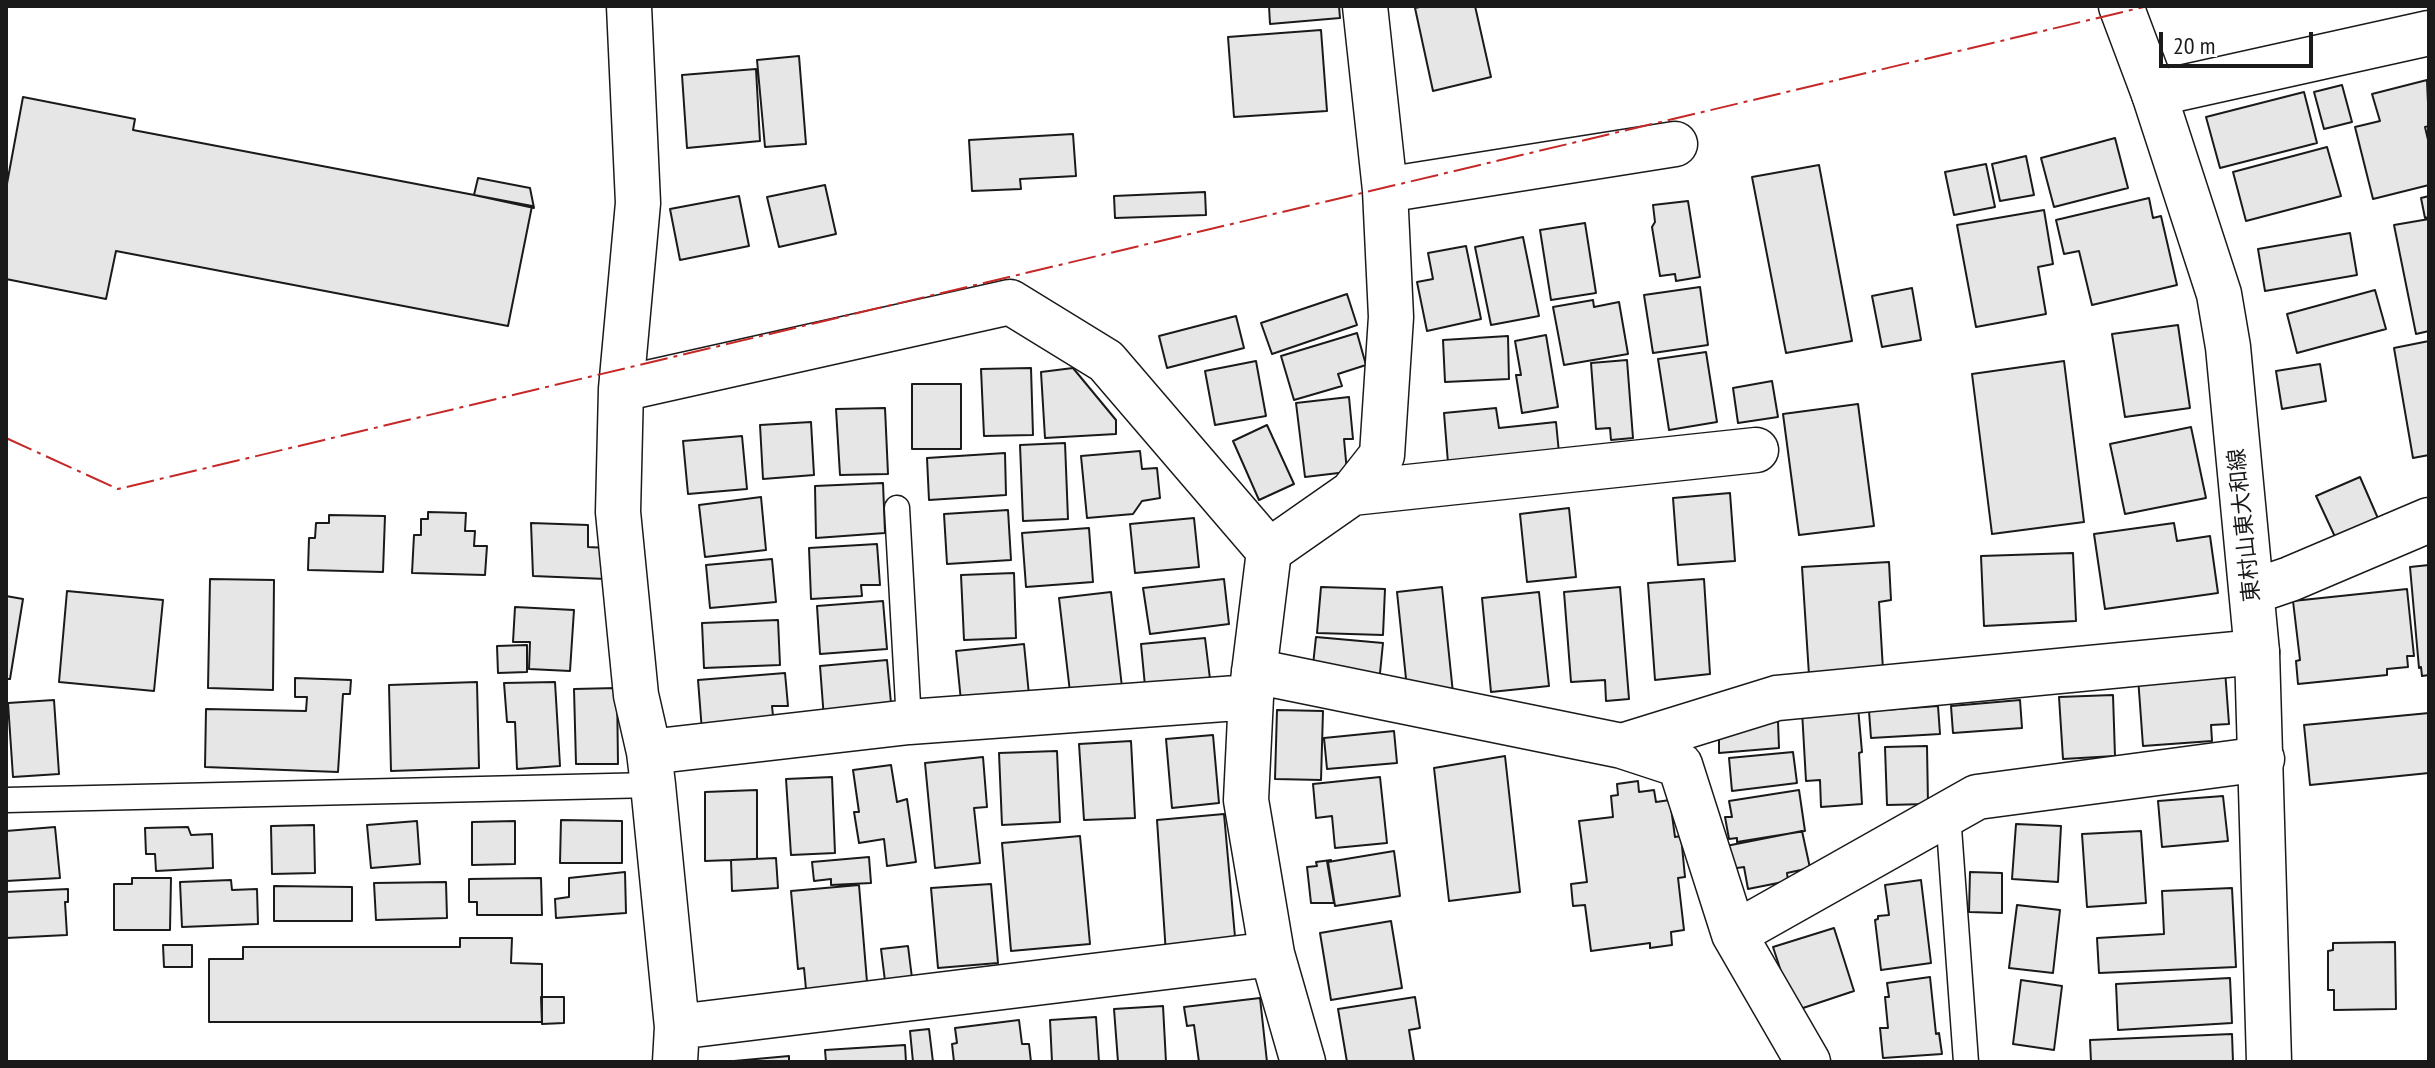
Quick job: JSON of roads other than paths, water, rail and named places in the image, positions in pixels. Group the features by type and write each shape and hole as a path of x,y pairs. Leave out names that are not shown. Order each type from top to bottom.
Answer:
{"street":[{"path":"629,6 638,203 621,389 618,512 636,695 651,769 676,1045 1272,954"},
{"path":"1303,1062 1272,954 1246,800 1252,684 1269,551 1352,493 1382,455 1391,317 1385,190 1365,6"},
{"name":"東村山東大和線","path":"2121,6 2154,94 2219,294 2228,347 2257,652 2269,1062"},
{"path":"2154,94 2429,33"},
{"path":"1385,190 1675,144"},
{"path":"621,389 1010,302 1106,361 1269,551"},
{"path":"1352,493 1756,450"},
{"path":"2252,592 2429,520"},
{"path":"1622,746 1777,698 2257,652"},
{"path":"651,769 909,722 1252,684 1622,746 1680,765 1734,934 1808,1062"},
{"path":"1734,934 1977,797 2262,759"}],"lane":[{"path":"897,508 909,722"},
{"path":"6,800 651,769"},
{"path":"1948,814 1966,1062"}]}
